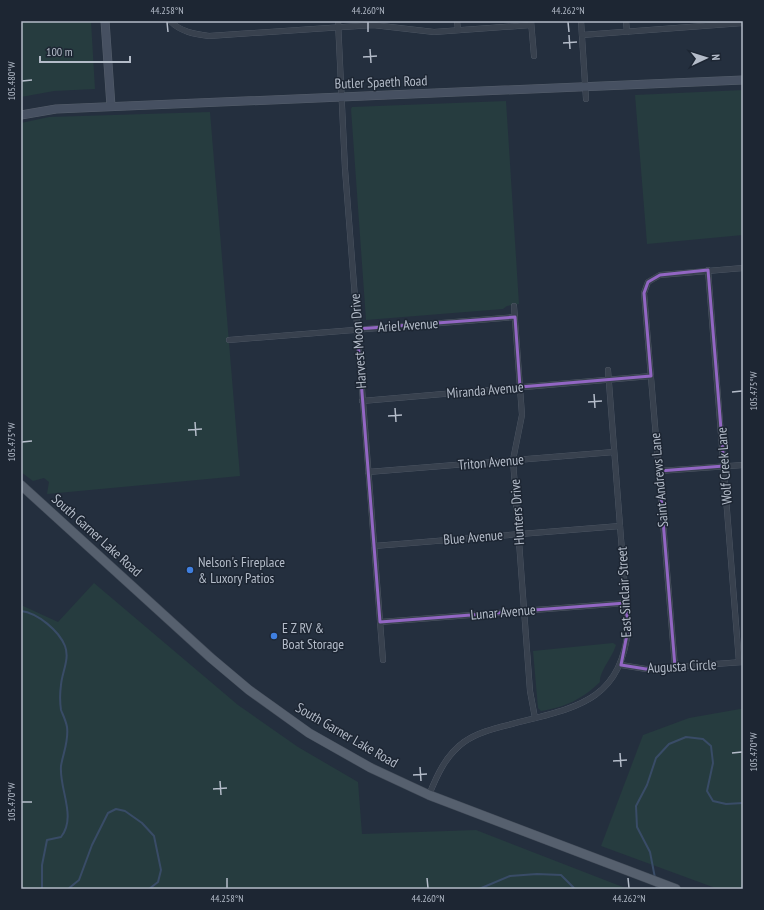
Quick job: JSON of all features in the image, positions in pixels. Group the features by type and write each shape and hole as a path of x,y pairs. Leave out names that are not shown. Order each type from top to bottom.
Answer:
{"main road":[{"path":"105,21 111,106"},
{"name":"Butler Spaeth Road","path":"21,116 56,109 111,106 743,80"},
{"name":"South Garner Lake Road","path":"21,485 188,638 249,690 316,736 371,768 429,795 676,889"}],"street":[{"path":"170,21 176,27 192,34 209,36 339,24 373,25 434,32 531,23 534,56"},
{"path":"457,21 458,30"},
{"path":"581,21 586,99"},
{"path":"626,21 627,32"},
{"path":"582,35 743,23"},
{"name":"Harvest Moon Drive","path":"339,24 345,169 383,660"},
{"path":"708,270 743,268"},
{"name":"Saint Andrews Lane","path":"675,667 644,293 648,282 660,275 708,270"},
{"name":"Wolf Creek Lane","path":"708,270 741,662"},
{"name":"Hunters Drive","path":"514,306 522,415 513,460 530,691 534,718"},
{"name":"Ariel Avenue","path":"229,340 515,317"},
{"name":"East Sinclair Street","path":"429,795 443,765 464,742 487,730 579,705 597,695 612,680 621,665 626,647 628,629 608,370"},
{"name":"Miranda Avenue","path":"362,401 520,387 609,381 651,376"},
{"name":"Triton Avenue","path":"368,472 614,452"},
{"path":"659,471 743,465"},
{"name":"Blue Avenue","path":"374,546 620,526"},
{"name":"Lunar Avenue","path":"380,622 626,603"},
{"name":"Augusta Circle","path":"621,665 646,669 741,662"}],"highlighted area":[{"path":"708,270 724,466 659,471 675,667 646,669 621,665 628,629 626,603 380,622 357,329 515,317 520,387 651,376 644,293 648,282 660,275"}],"green space":[{"path":"21,21 91,21 95,89 54,91 21,97"},
{"path":"743,90 743,235 647,244 635,95"},
{"path":"506,101 519,304 507,306 503,309 366,320 352,107"},
{"path":"210,112 240,476 47,494 49,482 44,478 33,481 21,472 21,123 49,117"},
{"path":"94,583 238,705 298,747 358,782 362,834 476,830 628,889 21,889 21,605 58,622"},
{"path":"613,643 616,645 600,678 600,682 580,698 566,705 541,711 538,708 533,651"},
{"path":"743,709 743,889 718,889 601,846 643,735 689,718"}],"waterway":[{"path":"21,611 34,615 53,629 62,640 67,656 60,698 61,710 67,727 67,742 61,766 61,775 68,812 66,829 61,837 47,840 42,865 42,889"},
{"path":"655,878 650,852 637,827 636,806 647,785 656,758 669,744 686,737 703,739 711,746 713,763 707,791 713,801 726,804 743,803"},
{"path":"68,889 79,880 92,845 108,813 116,809 125,811 142,823 154,836 161,870 158,882 149,889"},
{"path":"479,889 510,876 537,874 561,875 575,889"},
{"path":"656,884 657,889"}],"place":[{"name":"Nelson's Fireplace & Luxory Patios","path":"190,570"},
{"name":"E Z RV & Boat Storage","path":"274,636"}]}
